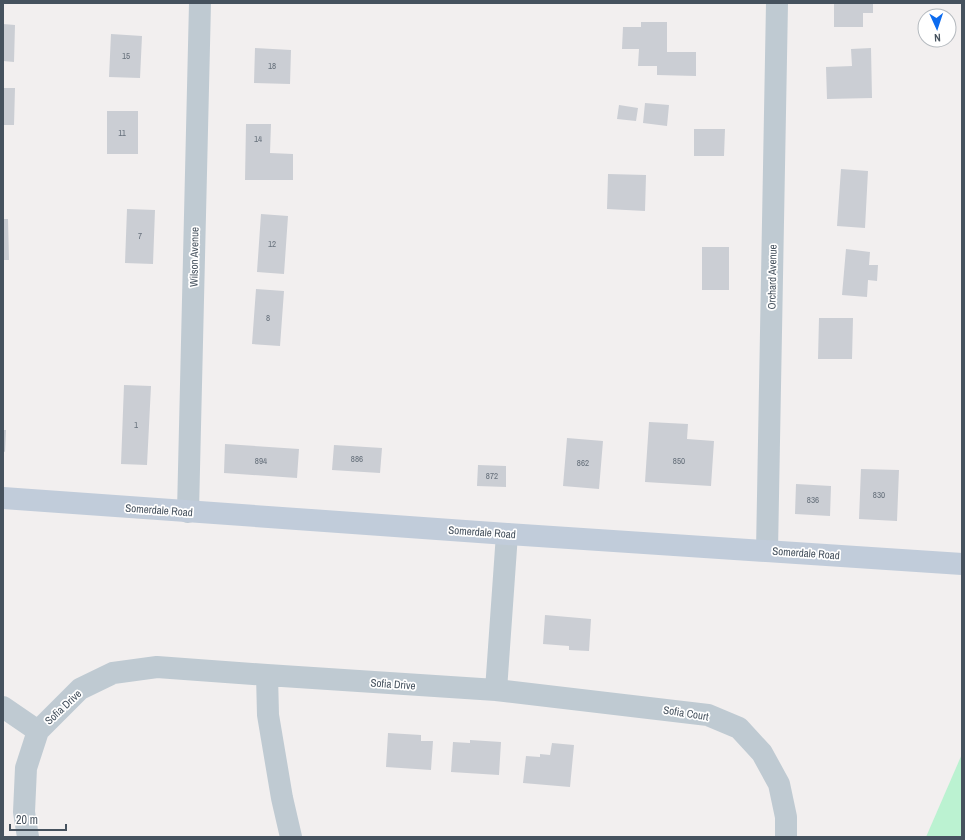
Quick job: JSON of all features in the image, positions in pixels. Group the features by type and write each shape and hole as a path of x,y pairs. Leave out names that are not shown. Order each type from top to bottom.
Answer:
{"main road":[{"name":"Somerdale Road","path":"3,498 507,534 962,564"}],"street":[{"name":"Wilson Avenue","path":"188,512 200,3"},
{"name":"Orchard Avenue","path":"767,551 777,3"},
{"path":"496,690 507,534"},
{"name":"Sofia Drive","path":"28,837 24,812 26,768 38,731 80,689 113,674 157,667 496,690 651,708"},
{"path":"267,675 268,715 282,798 291,837"},
{"path":"3,707 38,731"},
{"name":"Sofia Court","path":"651,708 708,715 739,728 762,753 780,784 786,817 786,837"}],"green space":[{"path":"962,754 962,837 926,837"}],"building":[{"path":"834,3 873,3 873,13 863,13 863,27 834,27"},
{"path":"641,22 667,22 667,52 696,52 696,76 657,75 657,66 638,66 639,49 622,49 623,27 641,27"},
{"path":"3,24 15,25 14,62 3,61"},
{"path":"111,34 142,36 140,78 109,77"},
{"path":"255,48 291,50 290,84 254,83"},
{"path":"871,48 872,98 827,99 826,67 852,66 851,49"},
{"path":"3,88 15,88 14,125 3,125"},
{"path":"645,103 669,105 667,126 643,123"},
{"path":"619,105 638,108 636,121 617,119"},
{"path":"107,111 138,111 138,154 107,154"},
{"path":"246,124 271,124 270,153 293,154 293,180 245,180"},
{"path":"694,129 725,129 724,156 694,156"},
{"path":"841,169 868,171 865,228 837,226"},
{"path":"608,174 646,175 645,211 607,209"},
{"path":"127,209 155,210 153,264 125,263"},
{"path":"261,214 288,216 284,274 257,272"},
{"path":"3,219 8,219 9,260 3,260"},
{"path":"702,247 729,247 729,290 702,290"},
{"path":"846,249 870,252 869,265 878,265 877,281 868,280 867,297 842,295"},
{"path":"256,289 284,291 280,346 252,344"},
{"path":"819,318 853,318 852,359 818,359"},
{"path":"124,385 151,386 147,465 121,464"},
{"path":"649,422 688,424 687,439 714,441 711,486 645,482"},
{"path":"3,430 6,430 5,452 3,451"},
{"path":"567,438 603,441 599,489 563,486"},
{"path":"225,444 299,449 297,478 224,473"},
{"path":"334,445 382,448 380,473 332,470"},
{"path":"478,465 506,466 506,487 477,486"},
{"path":"861,469 899,470 897,521 859,519"},
{"path":"796,484 831,486 830,516 795,514"},
{"path":"545,615 591,619 589,651 569,650 569,646 543,644"},
{"path":"388,733 421,735 421,741 433,741 431,770 386,767"},
{"path":"470,740 501,742 499,775 451,772 453,742 470,743"},
{"path":"552,743 574,745 570,787 523,783 526,756 540,757 540,754 550,755"}]}
